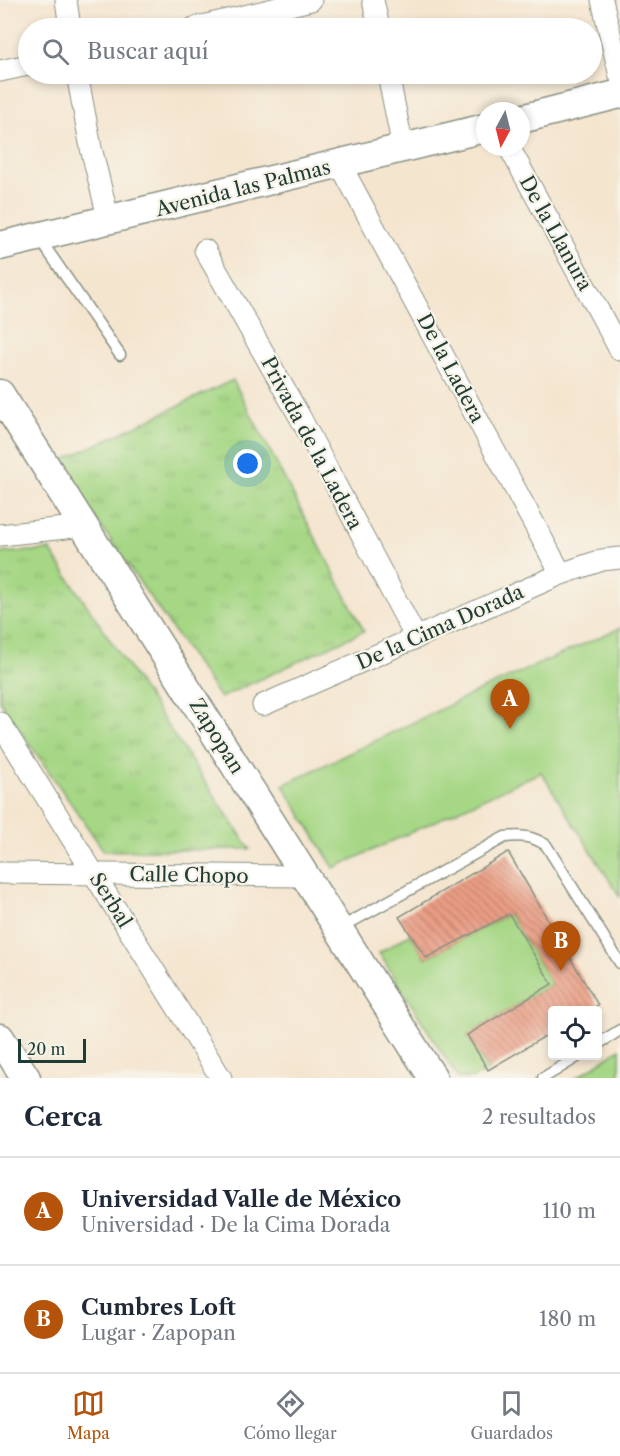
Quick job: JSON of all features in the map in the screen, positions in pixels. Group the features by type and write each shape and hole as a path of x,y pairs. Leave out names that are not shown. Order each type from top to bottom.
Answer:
{"street":[{"path":"66,0 69,18"},
{"path":"236,18 311,0"},
{"path":"373,0 377,18"},
{"path":"602,0 620,76"},
{"path":"0,71 18,67"},
{"path":"79,84 91,148 109,221"},
{"path":"390,84 404,148"},
{"path":"530,117 620,94"},
{"name":"Avenida las Palmas","path":"0,246 476,130"},
{"name":"De la Llanura","path":"514,156 620,350"},
{"name":"De la Ladera","path":"340,164 561,574"},
{"name":"Privada de la Ladera","path":"205,250 300,417 416,638"},
{"name":"Zapopan","path":"0,394 433,1078"},
{"path":"0,535 84,526"},
{"name":"De la Cima Dorada","path":"263,705 561,574 602,560 620,558"},
{"name":"Serbal","path":"0,723 221,1078"},
{"name":"Calle Chopo","path":"0,873 306,876"},
{"path":"0,1038 26,1078"}],"lane":[{"path":"38,238 120,355"},
{"path":"338,929 506,837 521,835 546,844 620,963"},
{"path":"602,1041 620,1030"},
{"path":"543,1078 572,1060"}],"green space":[{"path":"233,380 364,631 220,698 57,463"},
{"path":"50,550 250,849 104,851 0,701 0,553"},
{"path":"620,628 620,897 541,772 334,868 283,785 487,687"},
{"path":"509,914 552,984 467,1035 488,1070 474,1078 458,1078 379,953 410,934 426,958"},
{"path":"620,1049 620,1078 576,1078"}],"building":[{"path":"508,852 598,1005 548,1006 548,1034 488,1070 467,1035 552,984 509,914 426,958 399,917"}],"place":[{"name":"Universidad Valle de México","path":"510,729"},
{"name":"Cumbres Loft","path":"561,971"}]}
